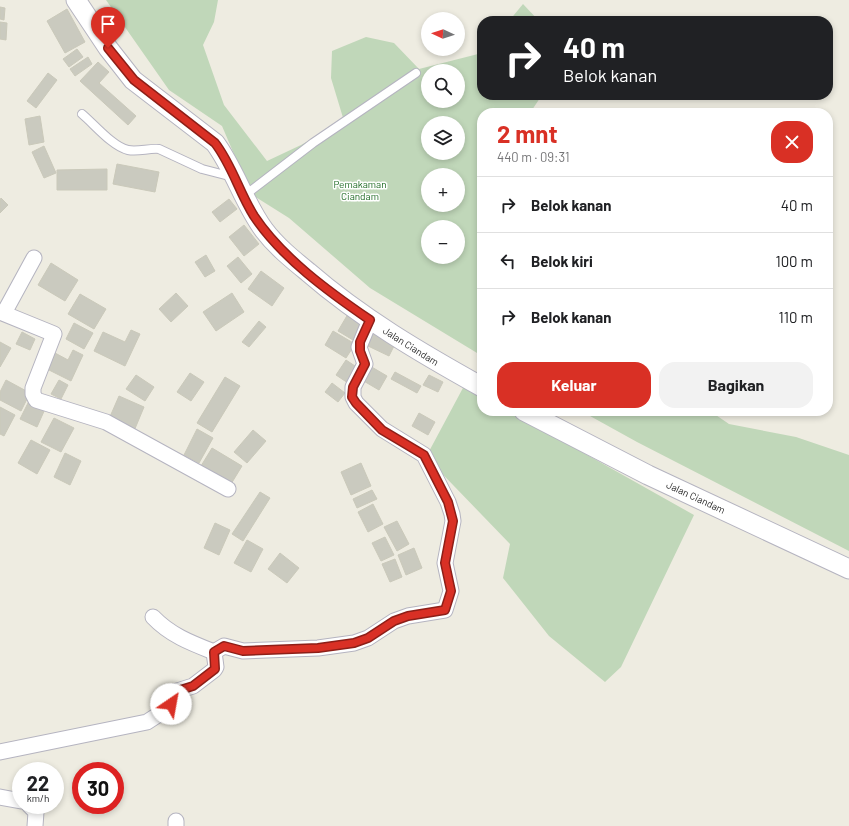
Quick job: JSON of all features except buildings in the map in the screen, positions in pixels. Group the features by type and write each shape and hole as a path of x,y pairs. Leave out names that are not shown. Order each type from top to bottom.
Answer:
{"street":[{"name":"Jalan Ciandam","path":"76,0 122,68 134,80 215,143 236,178 253,214 278,246 343,302 370,320 477,384"},
{"path":"34,258 2,312 54,334 35,382 33,394 36,400 106,422 228,489"},
{"path":"214,652 224,646 243,651 318,648 354,643 368,638 394,621 408,616 441,612 447,608 451,591 445,563 453,521 448,502 424,455 382,430 352,397 353,387 365,364 360,351 360,342 370,320"},
{"name":"Jalan Ciandam","path":"534,416 648,475 849,569"},
{"path":"153,617 162,627 172,633 214,652"},
{"path":"0,752 147,722 170,707 174,692 193,686 214,670 216,667 214,652"},
{"path":"0,797 12,799"},
{"path":"35,826 36,814"}],"lane":[{"path":"244,196 313,143 416,73"},
{"path":"82,114 119,146 134,150 152,148 159,149 202,169 236,178"}],"green space":[{"name":"Pemakaman Ciandam","path":"106,0 218,0 214,22 203,45 224,105 267,161 301,145 344,121 331,78 332,51 366,37 394,43 419,69 421,68 421,108 465,108 465,64 439,64 477,54 477,100 539,100 533,108 477,108 477,353 370,288 289,218 251,194 222,126 169,90"},
{"path":"523,4 534,16 513,16"},
{"path":"464,386 477,393 477,416 518,416 694,515 621,667 605,682 549,636 503,578 510,544 426,457"},
{"path":"590,416 717,416 729,424 796,437 849,455 849,551 637,442"}],"route":[{"path":"108,48 122,68 134,80 215,143 224,156 253,214 278,246 343,302 370,320 360,342 360,351 364,357 365,364 353,387 352,397 382,430 424,455 448,502 453,521 447,546 445,563 451,591 449,602 445,610 441,612 430,612 408,616 394,621 368,638 354,643 318,648 243,651 230,646 221,646 214,652 215,669 193,686 174,692 171,704"}]}
